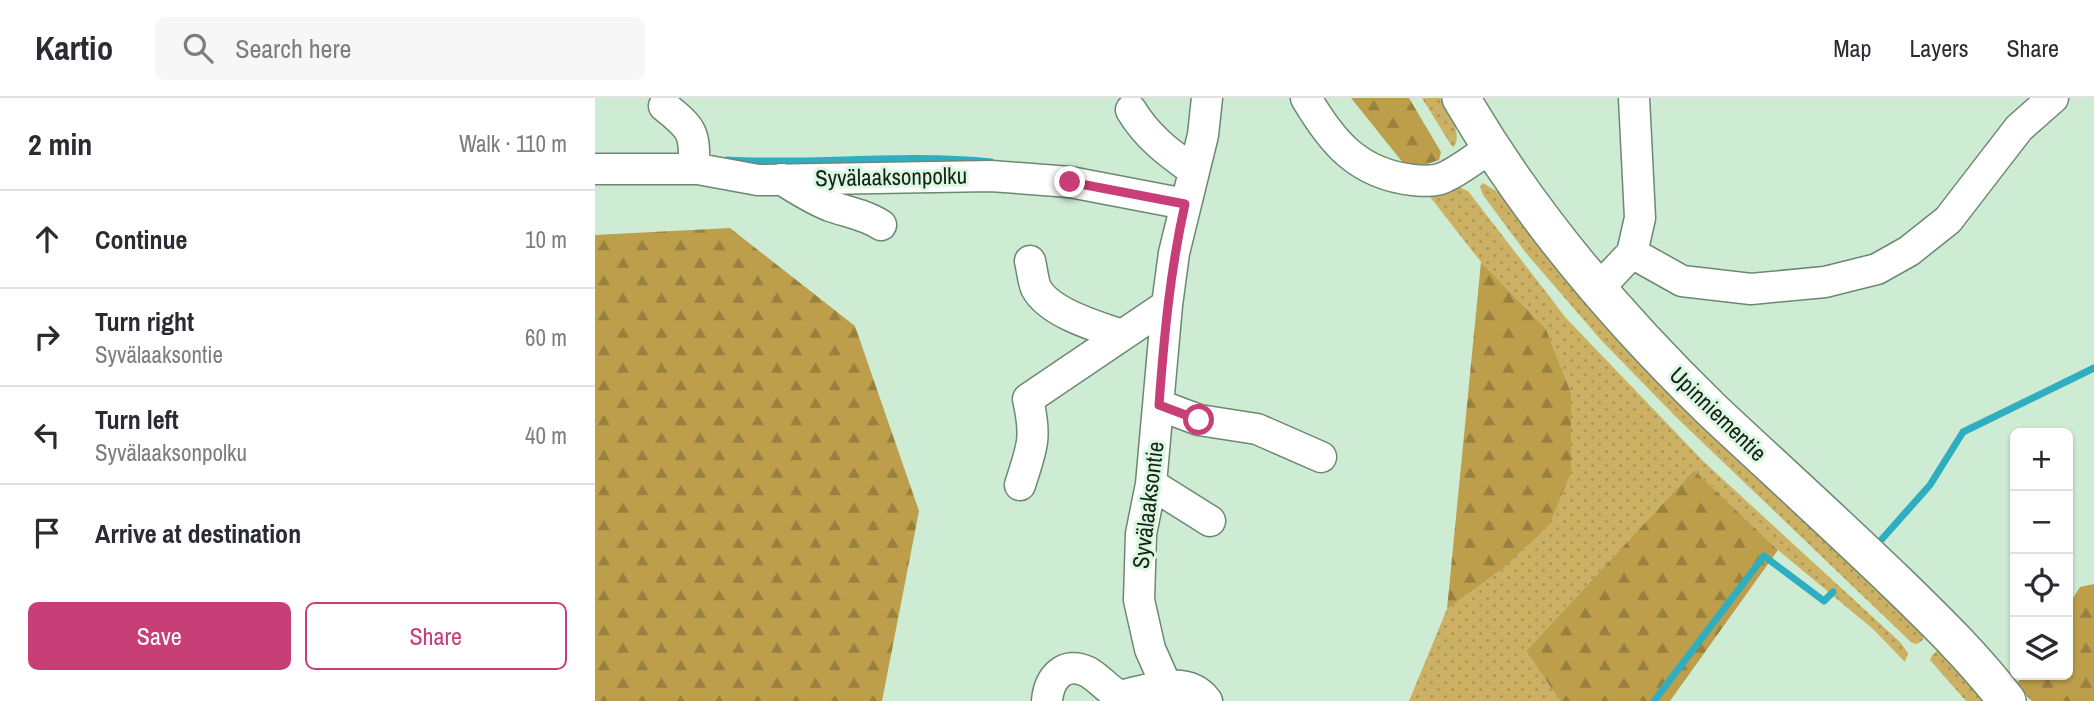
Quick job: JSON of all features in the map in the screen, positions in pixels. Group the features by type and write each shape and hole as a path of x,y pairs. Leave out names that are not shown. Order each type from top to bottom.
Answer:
{"main road":[{"name":"Upinniementie","path":"1461,98 1490,148 1542,221 1597,290 1713,410 1943,628 2007,701"}],"street":[{"name":"Syvälaaksontie","path":"1170,694 1150,649 1139,600 1140,534 1151,484 1174,253 1203,135 1207,98"},
{"path":"1306,98 1325,129 1347,152 1378,173 1423,181 1443,178 1490,148"},
{"path":"1597,290 1632,253 1640,218 1634,98"},
{"path":"1632,253 1682,281 1751,289 1825,282 1877,269 1909,251 1948,220 2019,128 2053,98"},
{"path":"664,106 690,129 695,143 694,169"},
{"path":"1131,110 1141,127 1161,148 1194,171"},
{"name":"Syvälaaksonpolku","path":"595,170 694,169 758,180 991,176 1070,182 1185,204"},
{"path":"780,179 813,198 871,218 881,225"},
{"path":"1030,261 1036,289 1054,306 1080,321 1122,335"},
{"path":"1020,485 1033,449 1034,423 1028,399 1167,305"},
{"path":"1159,405 1199,420 1257,429 1321,457"},
{"path":"1151,484 1210,521"},
{"path":"1047,701 1048,688 1054,678 1062,670 1071,668 1086,671 1119,696 1170,694 1184,685 1200,691 1207,701"}],"shaded area":[{"path":"1422,98 1440,98 1456,129 1454,147 1451,145"},
{"path":"1483,183 1498,192 1610,331 1684,406 1917,624 1924,634 1923,640 1917,644 1912,643 1676,417 1601,340 1526,253 1483,195 1480,187"},
{"path":"1452,184 1468,191 1566,318 1703,461 1900,642 1908,653 1905,662 1873,629 1778,550 1694,470 1526,651 1560,701 1409,701 1447,609 1501,570 1571,393 1546,329 1481,262 1427,193"},
{"path":"1938,650 1987,701 1966,701 1930,660"}],"green space":[{"path":"1351,98 1409,98 1441,152 1439,160 1427,164 1404,164"},
{"path":"730,228 855,326 919,511 882,701 595,701 595,235"},
{"path":"1481,262 1546,329 1571,393 1571,473 1549,525 1501,570 1447,609"},
{"path":"1694,470 1778,550 1670,701 1560,701 1526,651"},
{"path":"2094,584 2094,701 2032,701 2016,685 2020,680 2073,680 2073,598 2080,587"}],"waterway":[{"path":"727,160 925,159 991,162"},
{"path":"1882,539 1930,485 1963,432 2094,368"},
{"path":"1654,701 1764,556 1824,601 1833,592"}],"route":[{"path":"1070,182 1185,204 1174,253 1167,305 1159,405 1199,420"}]}
